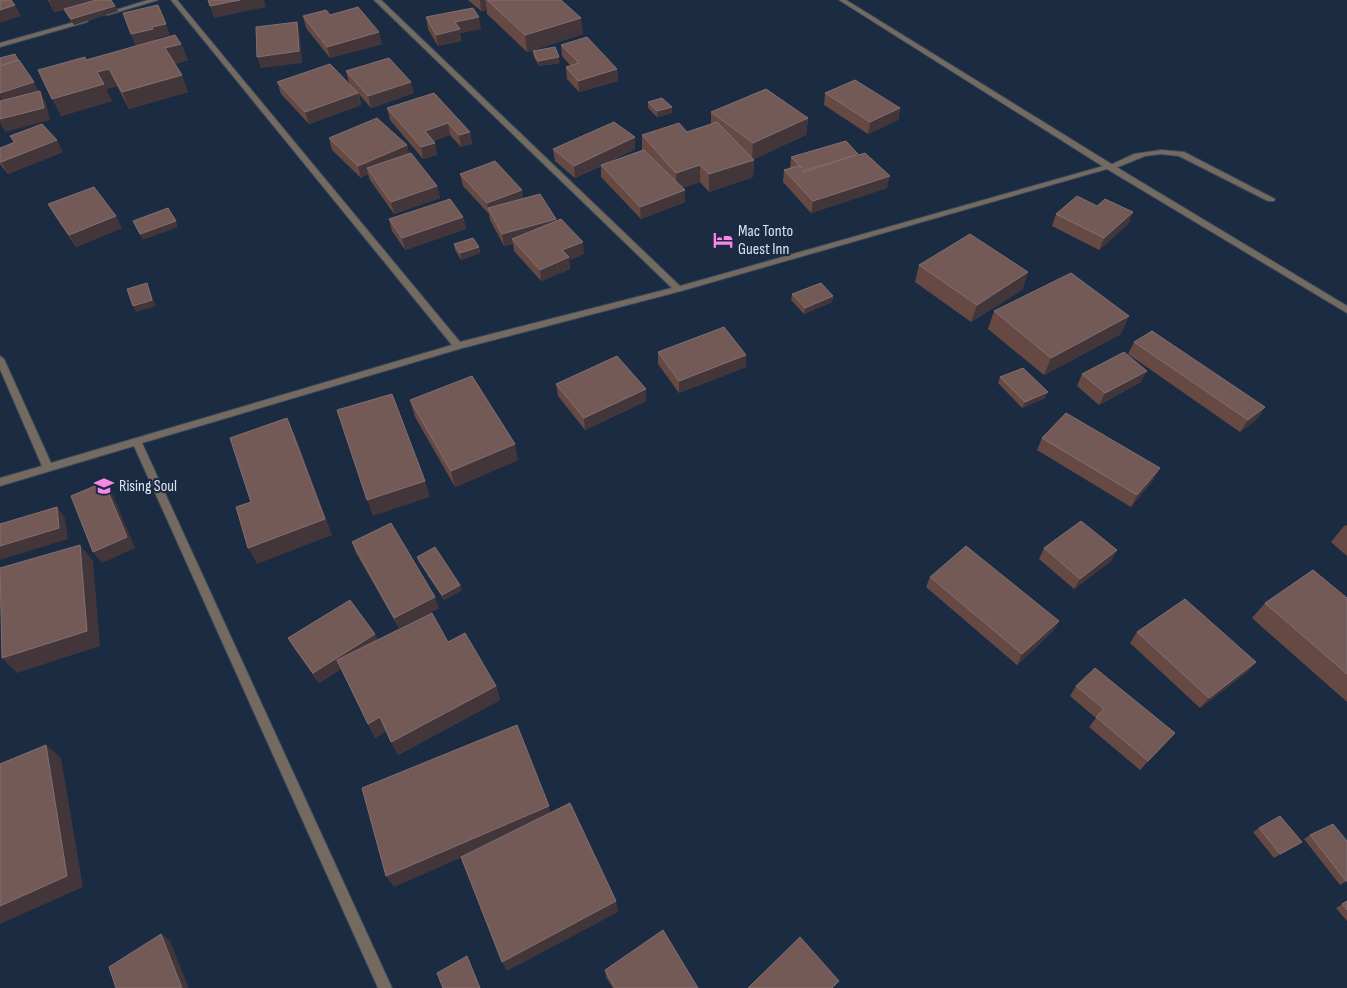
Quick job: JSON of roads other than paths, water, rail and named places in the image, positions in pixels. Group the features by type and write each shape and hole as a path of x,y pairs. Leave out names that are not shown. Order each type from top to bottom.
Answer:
{"street":[{"path":"100,16 155,0"},
{"path":"174,0 458,346"},
{"path":"378,0 678,289"},
{"path":"842,0 1110,167 1347,310"},
{"path":"0,46 91,19"},
{"path":"0,482 458,346 678,289 1110,167 1139,154 1158,151 1181,154 1271,199"},
{"path":"0,359 48,468"},
{"path":"137,442 385,988"}],"place":[{"name":"Mac Tonto Guest Inn","path":"723,240"},
{"name":"Rising Soul","path":"104,486"}]}
